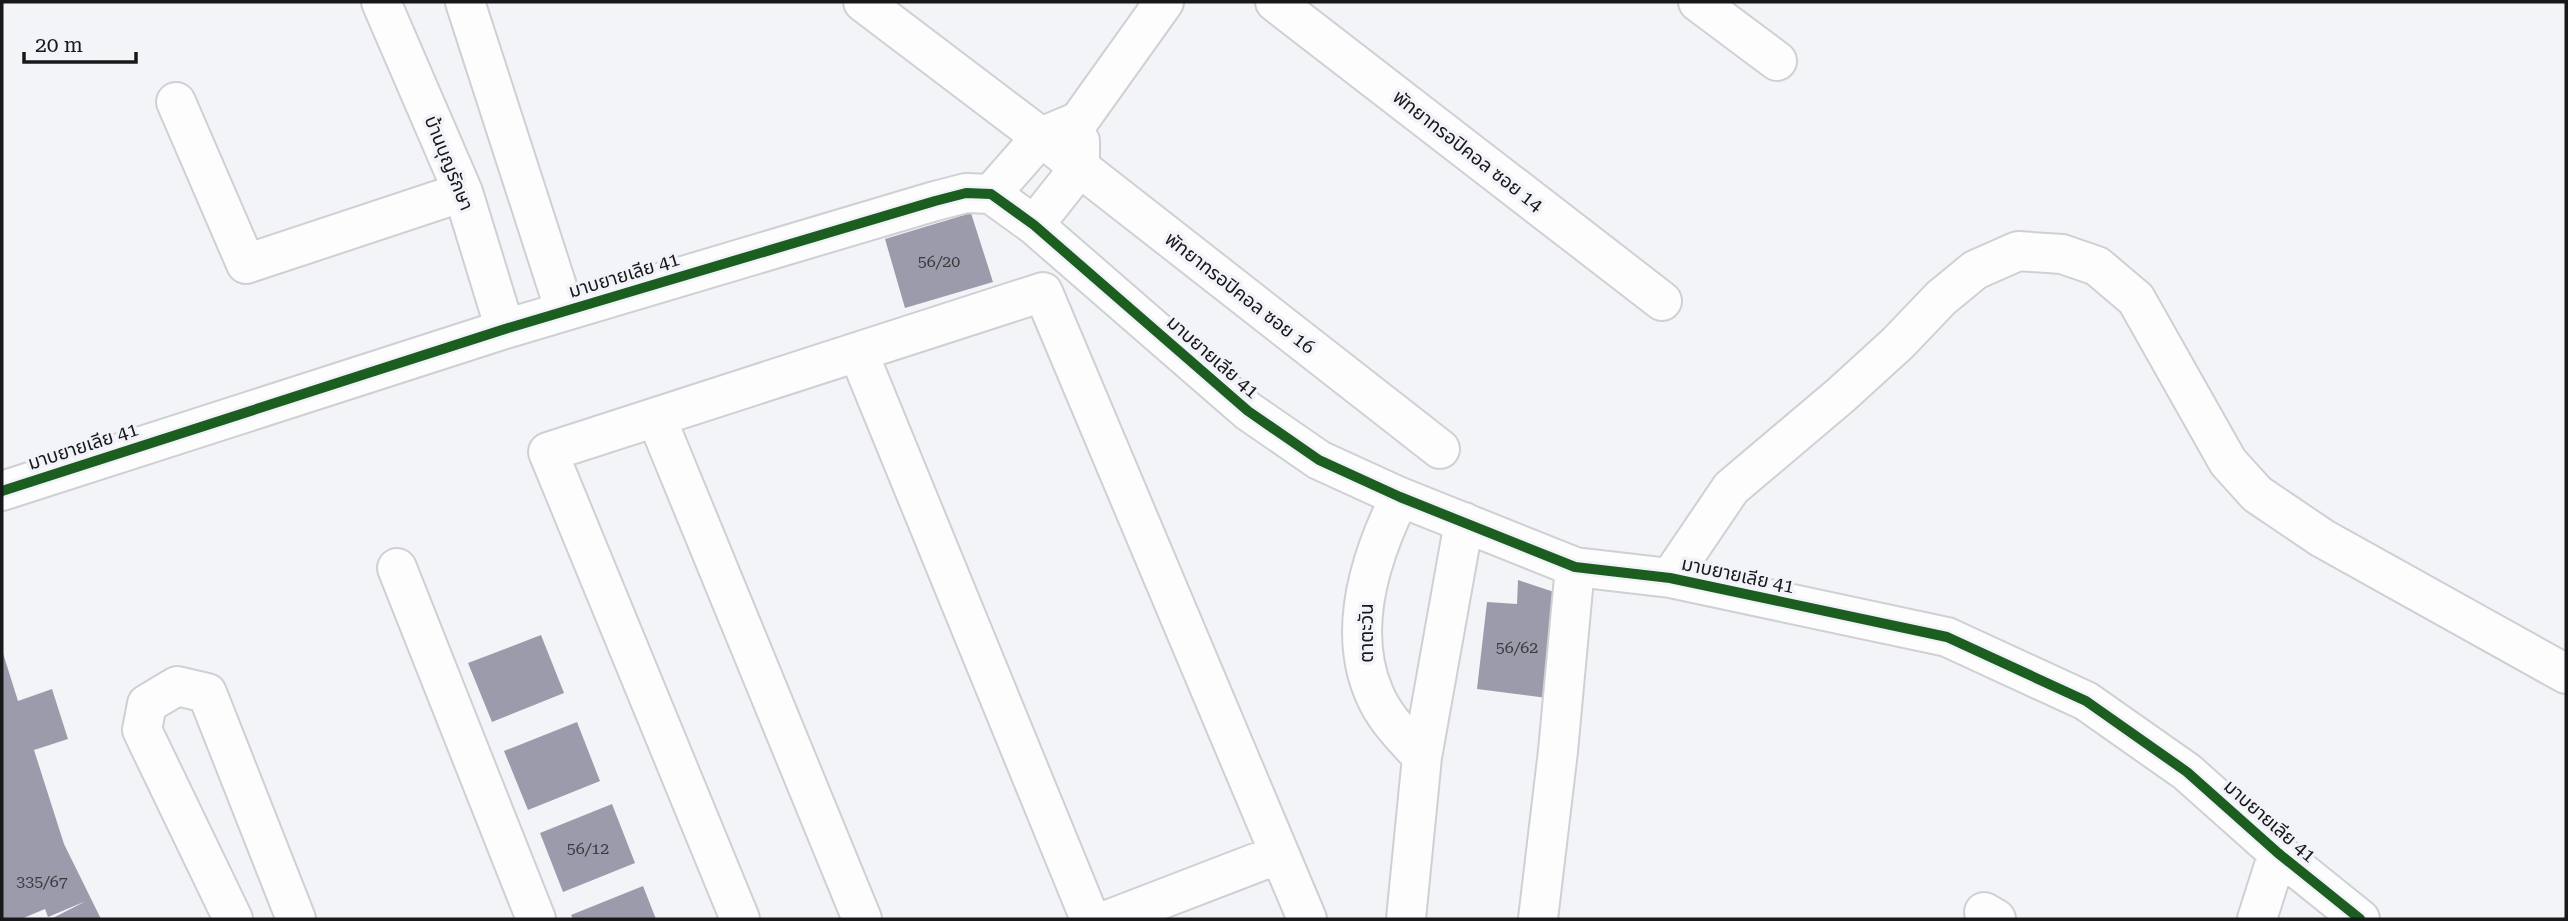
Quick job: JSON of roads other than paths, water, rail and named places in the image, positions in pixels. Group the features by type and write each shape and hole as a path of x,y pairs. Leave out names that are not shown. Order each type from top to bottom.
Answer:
{"street":[{"name":"บ้านบุญรักษา","path":"381,2 463,192 505,329"},
{"path":"464,2 565,311"},
{"name":"พัทยาทรอปิคอล ซอย 16","path":"863,2 1080,167 1440,449"},
{"path":"991,194 1041,137 1079,121 1164,2"},
{"name":"พัทยาทรอปิคอล ซอย 14","path":"1275,2 1662,301"},
{"path":"1698,2 1777,61"},
{"path":"176,102 246,264 463,192"},
{"path":"1034,225 1080,167 1079,121"},
{"name":"มาบยายเลีย 41","path":"2,491 505,329 934,201 966,193 991,194 1034,225 1248,411 1319,460 1400,497 1575,567 1670,578 1947,637 2085,701 2187,772 2278,853 2360,919"},
{"path":"1670,578 1731,488 1841,395 1898,343 1949,290 1975,270 2018,251 2062,254 2097,266 2136,299 2228,461 2257,494 2322,538 2566,674"},
{"path":"740,919 548,452 1043,292 1307,919"},
{"path":"858,352 1090,919"},
{"path":"656,417 862,919"},
{"name":"ตาตะวัน","path":"1400,497 1388,520 1368,582 1362,621 1364,664 1374,694 1389,720 1422,757"},
{"path":"1406,919 1422,757 1464,522"},
{"path":"1538,919 1558,751 1575,567"},
{"path":"397,568 536,919"},
{"path":"233,919 142,730 147,704 177,686 207,693 296,919"},
{"path":"2257,919 2278,853"},
{"path":"1110,919 1279,854"}]}
